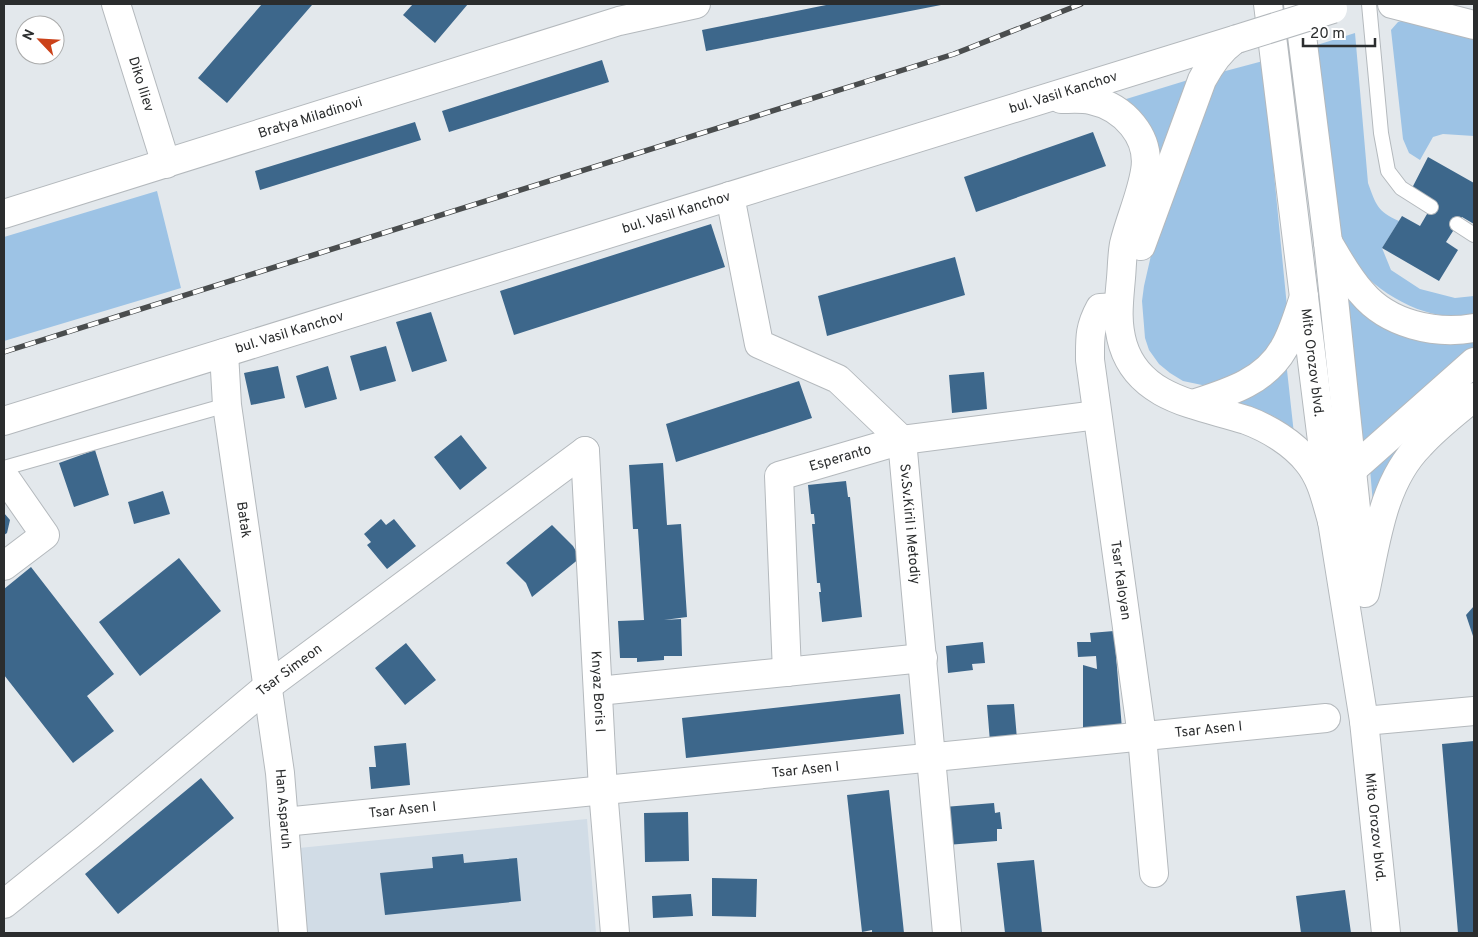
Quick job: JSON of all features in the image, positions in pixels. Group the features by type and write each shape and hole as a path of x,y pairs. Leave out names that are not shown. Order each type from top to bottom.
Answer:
{"street":[{"name":"Diko Iliev","path":"116,4 166,164"},
{"name":"Bratya Miladinovi","path":"4,214 166,164 619,10 696,4"},
{"name":"Mito Orozov blvd.","path":"1268,4 1332,521 1364,722 1386,933"},
{"name":"Mito Orozov blvd.","path":"1298,4 1328,242 1365,593 1364,722"},
{"path":"1392,4 1474,25"},
{"name":"bul. Vasil Kanchov","path":"4,421 1341,6"},
{"path":"1119,301 1202,80 1218,55 1226,46 1237,39"},
{"path":"1042,99 1091,100 1107,106 1123,115 1136,128 1142,142 1145,155 1145,169 1124,246 1119,301 1119,325 1123,346 1132,364 1145,381 1163,393 1248,421 1265,429 1296,450 1308,461 1319,479 1332,521"},
{"path":"730,196 760,344 838,379 902,440"},
{"path":"1328,242 1352,281 1377,307 1394,317 1414,325 1432,328 1474,328"},
{"path":"1193,404 1232,391 1249,383 1277,358 1289,337 1304,297"},
{"name":"Tsar Kaloyan","path":"1119,301 1100,308 1094,319 1090,335 1090,360 1142,736 1154,873"},
{"name":"Batak","path":"224,353 227,404 268,686"},
{"path":"1332,521 1344,483 1352,470 1474,362"},
{"path":"1365,593 1383,510 1404,464 1419,445 1474,397"},
{"name":"Esperanto","path":"788,672 779,476 902,440 1097,415"},
{"name":"Sv.Sv.Kiril i Metodiy","path":"902,440 947,933"},
{"name":"Tsar Simeon","path":"4,904 90,835 268,686 585,451"},
{"name":"Knyaz Boris I","path":"585,451 603,790 616,933"},
{"path":"4,476 45,535 4,566"},
{"path":"598,691 923,658"},
{"name":"Han Asparuh","path":"268,686 280,773 293,933"},
{"path":"1364,722 1474,711"},
{"name":"Tsar Asen I","path":"284,822 1326,718"}],"lane":[{"path":"1369,4 1381,133 1388,171 1401,188 1431,207"},
{"path":"1457,224 1474,235"},
{"path":"4,468 227,404"}],"shaded area":[{"path":"1411,18 1474,31 1474,136 1443,134 1433,137 1420,160 1409,153 1403,139 1391,30 1398,22"},
{"path":"1355,33 1368,183 1378,206 1386,214 1399,221 1382,248 1391,270 1420,289 1455,298 1474,296 1474,314 1440,315 1404,303 1372,282 1359,269 1344,247 1338,231 1317,45"},
{"path":"1263,61 1287,307 1274,342 1251,369 1220,384 1202,385 1183,381 1159,364 1149,350 1145,338 1142,301 1152,251 1218,73"},
{"path":"1188,80 1134,242 1155,157 1123,100"},
{"path":"157,191 181,288 4,341 4,237"},
{"path":"1346,295 1474,339 1474,347 1364,448"},
{"path":"1286,361 1294,434 1275,417 1255,408 1231,401"},
{"path":"1474,375 1474,385 1373,504 1370,469"},
{"path":"587,819 596,933 306,933 299,848"}],"building":[{"path":"262,4 312,5 227,103 198,78"},
{"path":"413,4 468,4 435,43 403,15"},
{"path":"831,4 941,5 706,51 702,30"},
{"path":"602,60 609,82 449,132 442,111"},
{"path":"415,122 421,140 260,190 255,171"},
{"path":"1093,132 1106,166 976,212 964,177"},
{"path":"1428,157 1474,183 1474,224 1462,217 1446,242 1458,250 1439,281 1382,248 1402,216 1420,226 1434,202 1411,190"},
{"path":"711,224 725,267 514,335 500,291"},
{"path":"955,257 965,295 827,336 818,296"},
{"path":"431,312 447,361 412,372 396,322"},
{"path":"386,346 396,381 360,391 350,356"},
{"path":"278,366 285,398 251,405 244,373"},
{"path":"328,366 337,399 305,408 296,376"},
{"path":"984,372 987,409 952,413 949,375"},
{"path":"799,381 812,418 676,462 666,424"},
{"path":"461,435 487,468 460,490 434,457"},
{"path":"95,450 109,495 74,507 59,463"},
{"path":"663,463 667,525 681,524 687,617 664,620 681,619 682,656 664,656 664,660 637,662 637,658 620,658 618,621 644,620 638,529 633,529 629,465"},
{"path":"846,481 848,497 850,497 862,617 822,622 819,592 821,592 820,583 817,583 812,524 815,524 814,514 811,514 808,485"},
{"path":"163,491 170,514 134,524 128,502"},
{"path":"4,513 10,520 7,533 4,535"},
{"path":"381,519 386,525 394,519 416,546 387,569 367,545 371,542 364,534"},
{"path":"552,525 573,546 580,558 532,597 526,583 506,563"},
{"path":"179,558 221,611 140,676 99,622"},
{"path":"31,567 114,674 87,696 114,731 73,763 4,675 4,589"},
{"path":"1474,606 1474,639 1466,615"},
{"path":"1114,631 1122,729 1090,731 1083,728 1083,665 1097,669 1096,656 1078,657 1077,642 1091,642 1090,633"},
{"path":"983,642 985,663 972,664 973,670 948,673 946,646"},
{"path":"406,643 436,680 405,705 375,668"},
{"path":"900,694 904,734 686,758 682,718"},
{"path":"1014,704 1017,739 990,742 987,705"},
{"path":"1474,741 1474,933 1458,933 1442,744"},
{"path":"406,743 410,785 371,789 369,767 376,767 374,746"},
{"path":"201,778 234,818 118,914 85,874"},
{"path":"889,790 904,933 872,933 872,930 862,932 847,795"},
{"path":"994,803 995,813 1000,812 1002,829 997,829 997,841 947,845 944,807"},
{"path":"688,812 689,861 645,862 644,813"},
{"path":"463,854 464,863 517,858 521,901 385,915 380,873 433,868 432,857"},
{"path":"1034,860 1042,933 1005,933 997,863"},
{"path":"712,878 757,879 756,917 712,916"},
{"path":"1345,890 1351,933 1301,933 1296,896"},
{"path":"691,894 693,916 653,918 652,896"}],"railway":[{"path":"4,352 954,54 1081,4"}]}
